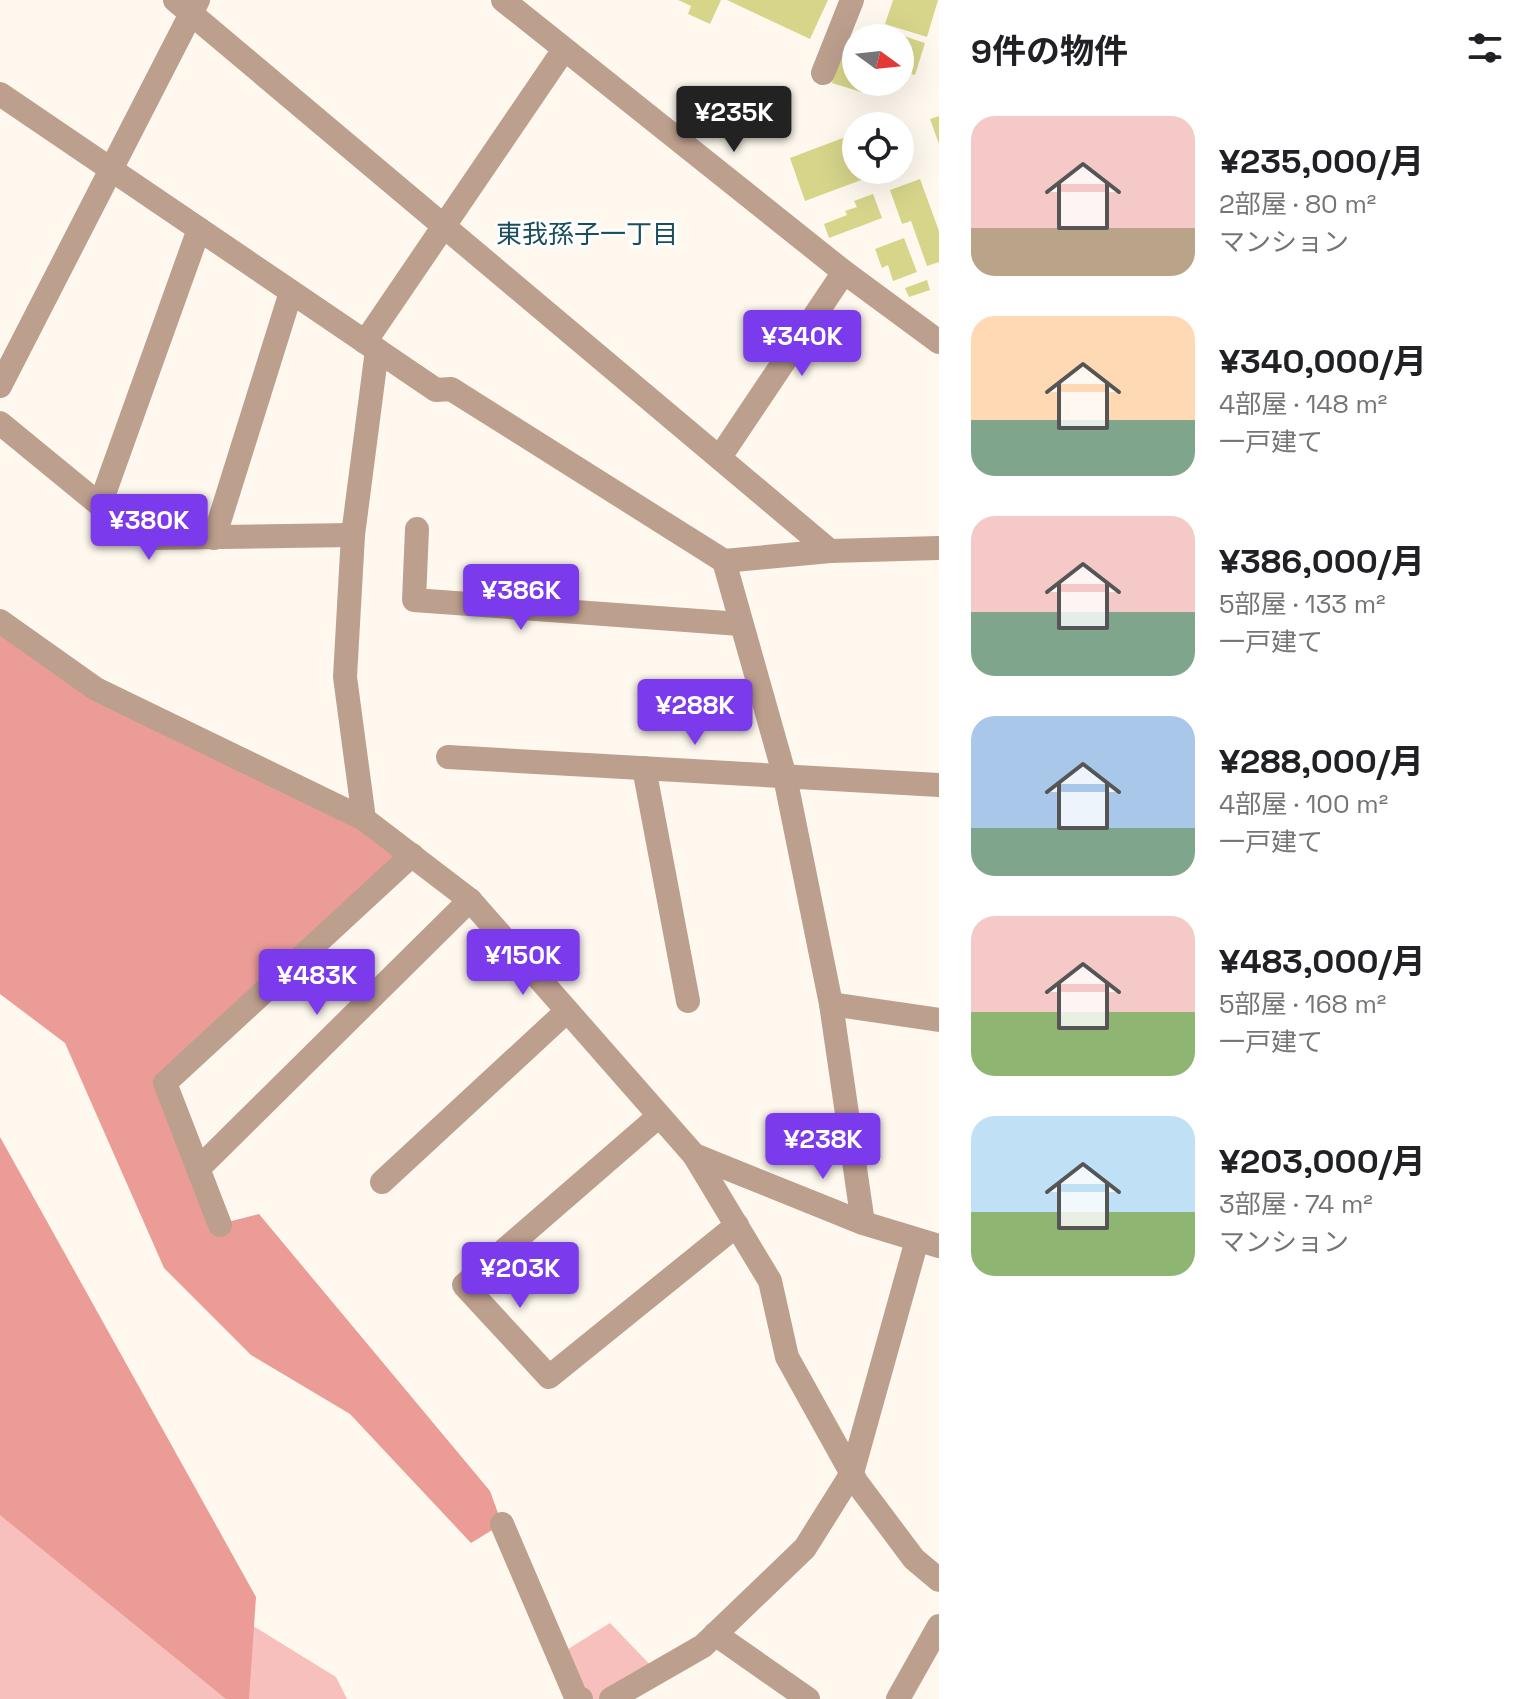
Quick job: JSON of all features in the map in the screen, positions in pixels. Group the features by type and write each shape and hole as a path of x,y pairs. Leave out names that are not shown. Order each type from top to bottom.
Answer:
{"street":[{"path":"503,0 563,51 844,272 939,342"},
{"path":"823,73 852,0"},
{"path":"1,381 112,171 188,4 444,227 830,551"},
{"path":"364,819 345,677 353,535 371,346 444,227 563,51"},
{"path":"0,94 436,390 451,389 724,561 830,551 939,548"},
{"path":"100,505 199,229"},
{"path":"720,457 844,272"},
{"path":"214,538 291,292"},
{"path":"0,423 100,505 152,538 353,535"},
{"path":"417,529 414,600 740,624"},
{"path":"724,561 785,777 831,1004 863,1223"},
{"path":"0,621 96,689 364,819 470,900 694,1155 770,1281 787,1357 852,1473 914,1559 939,1580"},
{"path":"448,757 939,785"},
{"path":"644,768 688,1001"},
{"path":"220,1225 165,1083 412,855"},
{"path":"198,1169 470,900"},
{"path":"831,1004 939,1020"},
{"path":"382,1182 567,1011"},
{"path":"659,1116 464,1285 549,1377 737,1225"},
{"path":"611,1699 703,1646 805,1548 852,1473 928,1243 863,1223 694,1155"},
{"path":"502,1524 579,1698"},
{"path":"898,1699 939,1626"},
{"path":"715,1634 808,1699"}],"shaded area":[{"path":"0,621 412,855 165,1084 220,1224 259,1214 490,1491 502,1524 471,1543 350,1414 251,1355 164,1268 65,1043 0,994"},
{"path":"0,1137 256,1597 249,1699 226,1699 0,1515"},
{"path":"0,1470 336,1677 347,1699 0,1699"},
{"path":"610,1623 658,1673 611,1699 589,1699 568,1649"}],"building":[{"path":"678,0 721,0 710,24 688,14 691,6"},
{"path":"727,0 828,0 810,39"},
{"path":"893,0 938,0 927,37 914,33 914,24 885,24"},
{"path":"914,39 925,43 914,75"},
{"path":"842,50 842,86 832,83"},
{"path":"939,116 939,144 930,119"},
{"path":"842,138 842,184 851,184 805,201 790,158"},
{"path":"920,179 939,231 939,262 927,266 911,221 902,224 890,190 914,184"},
{"path":"873,194 882,218 829,238 824,224 847,215 845,211 857,207 854,201"},
{"path":"904,238 917,272 893,281 888,265 882,268 875,249"},
{"path":"927,280 930,290 909,297 905,288"}],"district":[{"name":"東我孫子一丁目","path":"587,234"}]}
